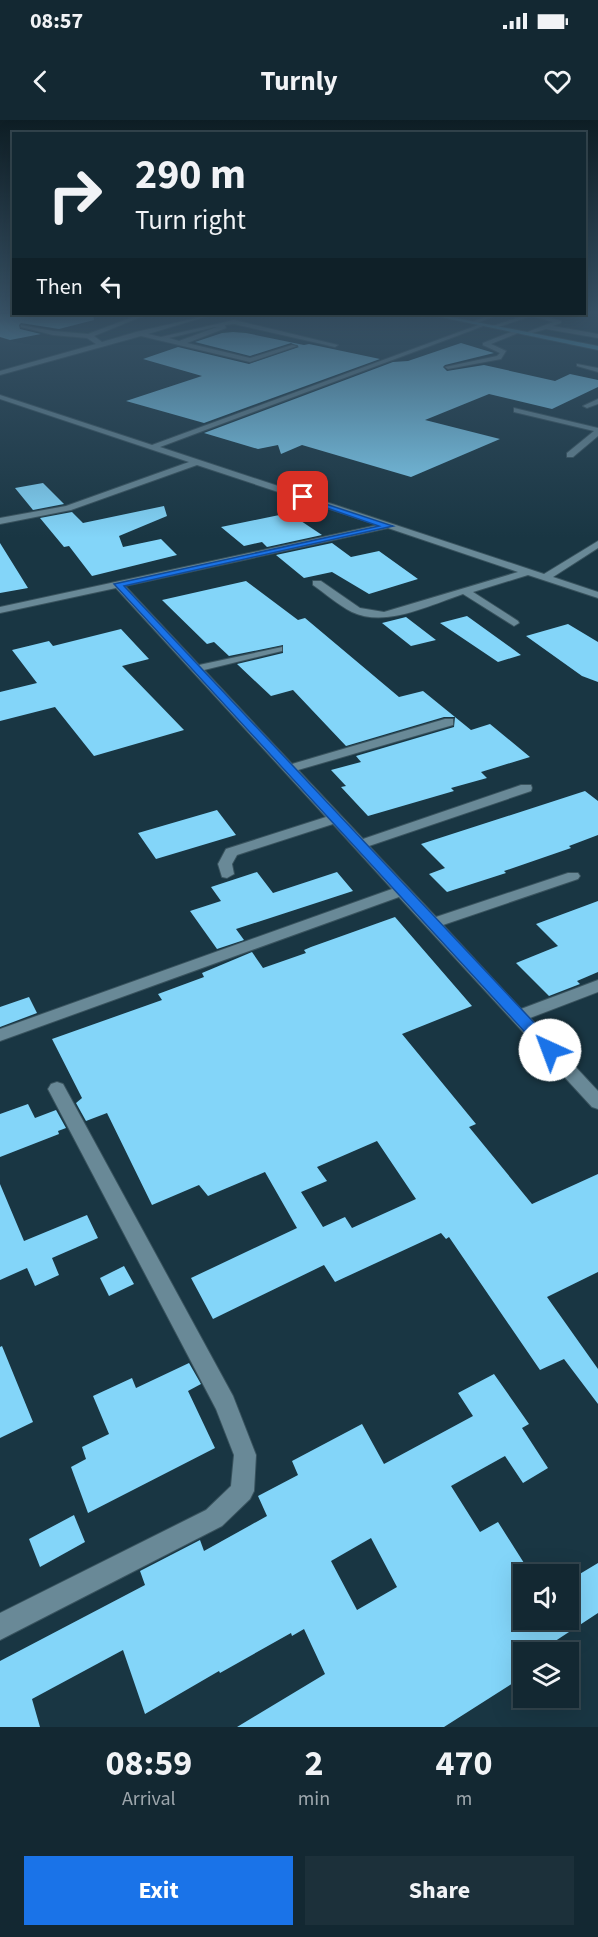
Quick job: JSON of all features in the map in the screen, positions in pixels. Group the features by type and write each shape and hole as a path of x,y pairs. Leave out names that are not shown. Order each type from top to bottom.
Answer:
{"street":[{"path":"153,447 313,388"},
{"path":"0,397 598,595"},
{"path":"587,406 598,401"},
{"path":"517,410 598,431"},
{"path":"570,454 598,431"},
{"path":"0,521 68,508 197,462"},
{"path":"0,511 20,507"},
{"path":"0,610 388,526"},
{"path":"544,578 598,544"},
{"path":"317,583 360,614 371,617 385,615 527,572"},
{"path":"118,584 598,1102"},
{"path":"465,591 513,623"},
{"path":"196,669 278,649"},
{"path":"289,769 449,722"},
{"path":"360,845 526,788"},
{"path":"227,874 225,864 231,852 335,819"},
{"path":"432,924 573,876"},
{"path":"0,1035 402,891"},
{"path":"518,1016 598,986"},
{"path":"0,1627 214,1518 242,1491 245,1455 225,1404 57,1089"}],"building":[{"path":"166,388 300,388 204,423 126,401"},
{"path":"324,388 596,388 552,409 489,394 425,420 500,439 411,477 302,445 281,454 278,445 258,449 204,433"},
{"path":"43,483 64,504 33,510 15,488"},
{"path":"164,506 167,516 119,536 123,547 161,539 177,555 92,576 69,546 64,547 40,518 72,512 83,523"},
{"path":"289,513 322,535 267,547 262,542 244,546 221,527"},
{"path":"0,543 28,588 0,593"},
{"path":"332,543 351,557 379,551 418,579 369,594 332,572 304,578 276,555"},
{"path":"246,581 298,620 305,618 399,697 423,691 455,717 444,717 346,746 293,690 271,696 237,664 283,653 283,645 229,656 214,642 207,644 162,600"},
{"path":"467,616 521,655 498,662 440,623"},
{"path":"406,617 436,640 411,646 382,623"},
{"path":"568,624 598,642 598,682 582,676 526,636"},
{"path":"121,629 149,659 122,666 184,730 94,756 55,707 0,721 0,692 37,683 12,650 49,641 53,646"},
{"path":"455,717 471,730 490,724 530,757 481,772 487,778 451,788 454,791 368,816 341,787 346,786 331,770 361,762 356,756 454,727"},
{"path":"585,791 598,801 598,835 569,846 571,848 504,871 506,873 447,892 429,874 445,868 421,844"},
{"path":"217,810 236,835 156,859 138,833"},
{"path":"257,872 273,893 337,872 353,891 236,929 244,940 217,949 190,911 221,901 211,887"},
{"path":"598,901 598,972 577,981 580,984 549,996 516,963 558,946 536,924"},
{"path":"395,917 472,1006 402,1034 476,1124 469,1127 532,1204 598,1174 598,1272 547,1297 598,1369 598,1404 564,1359 540,1370 449,1237 446,1239 441,1233 335,1282 324,1265 213,1319 191,1278 297,1228 265,1172 208,1196 199,1185 152,1205 107,1113 86,1121 76,1103 82,1098 52,1039 162,1000 158,994 204,977 202,973 252,952 263,968 306,953 304,950","holes":["377,1141 416,1199 352,1228 345,1217 323,1227 301,1192 327,1181 317,1167"]},
{"path":"29,997 37,1013 0,1027 0,1007"},
{"path":"28,1104 35,1118 56,1110 66,1128 58,1131 59,1134 0,1157 0,1114"},
{"path":"0,1184 24,1241 87,1215 98,1238 52,1258 59,1275 35,1286 27,1268 0,1280"},
{"path":"124,1266 134,1284 109,1296 100,1278"},
{"path":"2,1346 33,1422 0,1438 0,1347"},
{"path":"189,1363 201,1384 188,1391 215,1448 88,1513 71,1467 86,1459 82,1447 109,1434 93,1396 132,1378 136,1388"},
{"path":"494,1374 529,1424 522,1428 548,1468 523,1483 505,1456 451,1486 480,1532 498,1522 524,1563 513,1564 513,1630 572,1630 554,1642 513,1642 513,1683 444,1727 237,1727 325,1674 304,1629 292,1636 291,1633 220,1673 219,1671 145,1714 123,1650 32,1699 40,1727 0,1727 0,1661 145,1585 140,1571 200,1540 204,1551 267,1516 258,1496 298,1475 292,1461 362,1424 384,1464 473,1416 458,1393","holes":["371,1538 397,1587 357,1610 331,1561"]},
{"path":"74,1515 85,1542 40,1567 29,1539"},
{"path":"598,1563 598,1613 579,1625 579,1574"}],"route":[{"path":"303,497 388,526 118,584 550,1050"}]}
